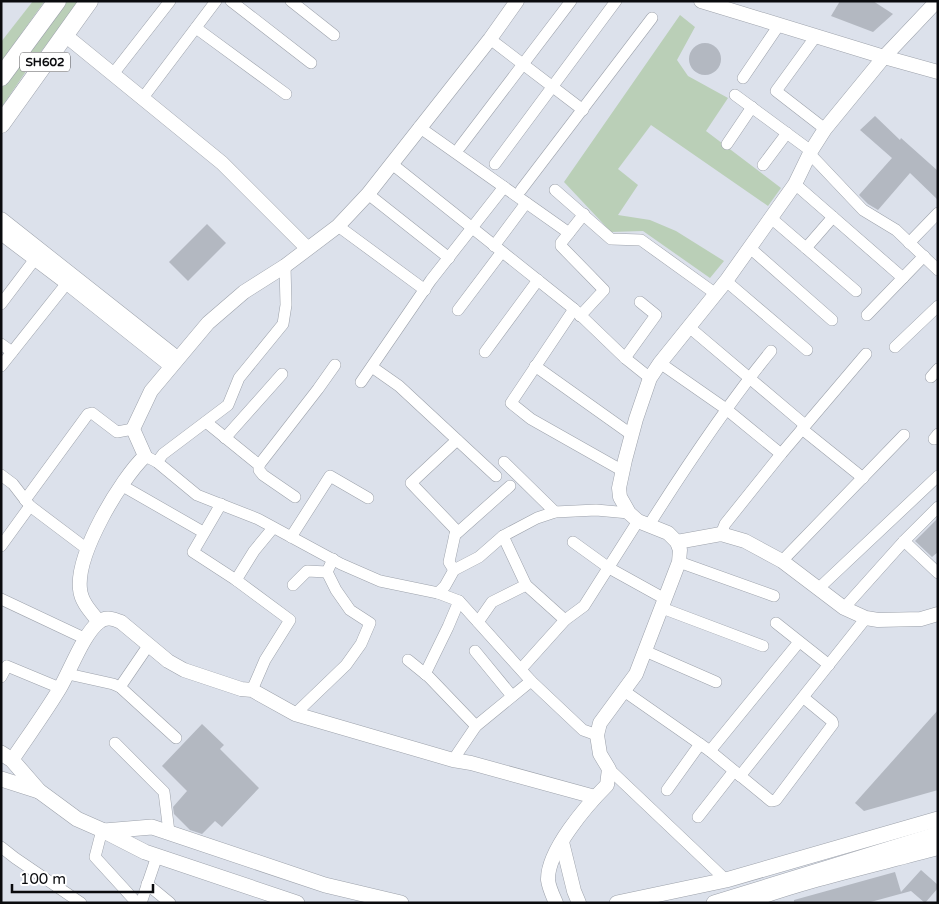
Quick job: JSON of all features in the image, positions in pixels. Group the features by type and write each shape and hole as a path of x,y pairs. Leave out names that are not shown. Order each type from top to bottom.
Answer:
{"main road":[{"name":"SH602","path":"1,124 89,1"},
{"name":"SH602","path":"1,77 55,2"},
{"path":"6,756 39,791 77,819 145,852 297,903"},
{"path":"3,782 39,791"},
{"path":"617,903 726,880 938,819"},
{"path":"103,830 152,827 325,885 401,903"},
{"path":"714,903 748,899 938,834"}],"street":[{"path":"113,74 170,1"},
{"path":"142,99 216,1"},
{"path":"231,1 311,63"},
{"path":"291,1 334,35"},
{"path":"133,429 150,391 224,308 244,292 285,266 338,226 368,194 490,39 517,1"},
{"path":"460,147 572,1"},
{"path":"495,164 616,1"},
{"path":"700,1 938,72"},
{"path":"639,520 620,497 619,488 632,435 650,378 726,281 796,184 811,152 825,129 905,33 937,1"},
{"path":"521,190 652,18"},
{"path":"744,78 779,25"},
{"path":"196,28 286,94"},
{"path":"65,35 222,164 307,248"},
{"path":"816,36 776,91 825,129"},
{"path":"490,39 583,110"},
{"path":"735,95 811,152 863,210 896,230 938,270"},
{"path":"727,144 752,107"},
{"path":"419,127 568,233"},
{"path":"763,165 787,133"},
{"path":"392,164 577,312 625,358 650,378"},
{"path":"796,184 903,278"},
{"path":"361,382 424,290 504,187"},
{"path":"556,190 611,239 642,240 716,294"},
{"path":"368,194 449,258"},
{"path":"458,310 526,203"},
{"path":"909,243 938,213"},
{"path":"584,214 560,244 604,290 577,312 535,366 511,403 531,419 623,471"},
{"path":"806,248 833,217"},
{"path":"771,218 856,291"},
{"path":"1,219 174,362"},
{"path":"338,226 424,290"},
{"path":"2,235 174,362"},
{"path":"750,248 832,320"},
{"path":"867,315 924,256"},
{"path":"1,304 35,259"},
{"path":"99,622 84,602 80,591 79,575 87,549 121,485 136,464 163,454 228,405 239,378 282,324 286,304 285,266"},
{"path":"485,352 538,280"},
{"path":"726,281 807,350"},
{"path":"1,366 67,283"},
{"path":"625,358 656,315 640,302"},
{"path":"895,347 935,314"},
{"path":"689,327 750,377 863,478"},
{"path":"1,344 12,352"},
{"path":"521,669 565,620 584,606 639,520 771,351"},
{"path":"721,534 726,524 781,454 866,354"},
{"path":"660,364 726,409 781,454"},
{"path":"258,465 335,365"},
{"path":"535,366 632,435"},
{"path":"372,367 399,386 496,476"},
{"path":"225,438 282,374"},
{"path":"1,546 5,533 28,503 88,414 92,413 117,432 133,429"},
{"path":"206,422 258,465 263,475 295,497"},
{"path":"133,429 151,459 197,494 258,519 333,559 380,581 438,593 459,601 531,681 583,730 597,735"},
{"path":"782,561 904,435"},
{"path":"454,570 449,562 456,530 411,483 458,440"},
{"path":"504,462 555,512"},
{"path":"1,476 13,484 28,503 87,549"},
{"path":"291,537 330,476 368,498"},
{"path":"818,588 938,476"},
{"path":"121,485 203,532"},
{"path":"455,536 510,486"},
{"path":"221,504 193,552 236,580 290,620 264,660 252,690"},
{"path":"844,608 904,541 938,507"},
{"path":"438,593 445,586 454,570 479,556 503,536 538,518 555,512 596,510 639,520 668,533 680,550 679,562 636,674 600,723 597,735 600,754 609,769 748,899 938,848"},
{"path":"236,580 254,551 273,528"},
{"path":"676,542 721,534 745,542 782,561 844,608 866,618 878,620 921,619 938,614"},
{"path":"503,536 526,585 565,620"},
{"path":"904,541 938,573"},
{"path":"574,542 609,568 664,603 763,646"},
{"path":"327,572 333,559"},
{"path":"679,562 774,596"},
{"path":"293,585 307,571 327,572"},
{"path":"295,714 346,665 361,644 370,623 350,610 336,590 327,572"},
{"path":"478,622 492,602 526,585"},
{"path":"425,674 459,601"},
{"path":"3,604 86,639"},
{"path":"698,817 804,698 866,618"},
{"path":"6,756 60,688 86,639 99,622 104,619 114,619 121,622 168,661 184,670 241,689 252,690 295,714 453,760 471,763 595,798"},
{"path":"776,623 828,665"},
{"path":"710,751 799,642"},
{"path":"120,687 148,646"},
{"path":"475,651 512,696"},
{"path":"645,651 716,682"},
{"path":"408,660 425,674 476,726"},
{"path":"1,676 7,666 60,688"},
{"path":"68,674 120,687 176,738"},
{"path":"453,760 476,726 531,681"},
{"path":"624,691 710,751 771,801 776,800 832,724 832,721 804,698"},
{"path":"115,743 164,792 169,832"},
{"path":"667,790 700,744"},
{"path":"556,903 548,881 550,869 562,842 595,798 608,785 609,769"},
{"path":"103,830 95,857 137,903"},
{"path":"562,842 574,891 579,903"},
{"path":"1,847 81,903"},
{"path":"141,903 156,856"},
{"path":"147,884 170,903"}],"green space":[{"path":"33,1 44,2 1,62 1,42"},
{"path":"65,1 80,1 29,67 1,108 1,89"},
{"path":"680,15 695,27 677,60 688,76 728,98 706,131 781,188 768,206 651,125 618,169 638,185 618,215 650,220 676,231 724,261 710,278 643,231 611,232 564,182"}],"building":[{"path":"840,1 873,1 893,14 873,32 831,16"},
{"path":"705,43 717,47 721,59 717,71 705,75 693,71 689,59 693,47"},
{"path":"875,116 900,140 901,138 938,171 938,200 910,173 878,210 859,195 892,158 860,130"},
{"path":"207,224 226,243 188,281 169,262"},
{"path":"938,518 938,552 932,557 915,541"},
{"path":"938,710 938,790 864,811 855,803"},
{"path":"202,724 224,745 220,749 259,788 222,827 215,821 202,834 190,830 174,814 173,807 187,791 162,766"},
{"path":"921,870 938,885 938,888 925,903 911,891 867,903 794,903 794,900 895,872 901,892"}]}
